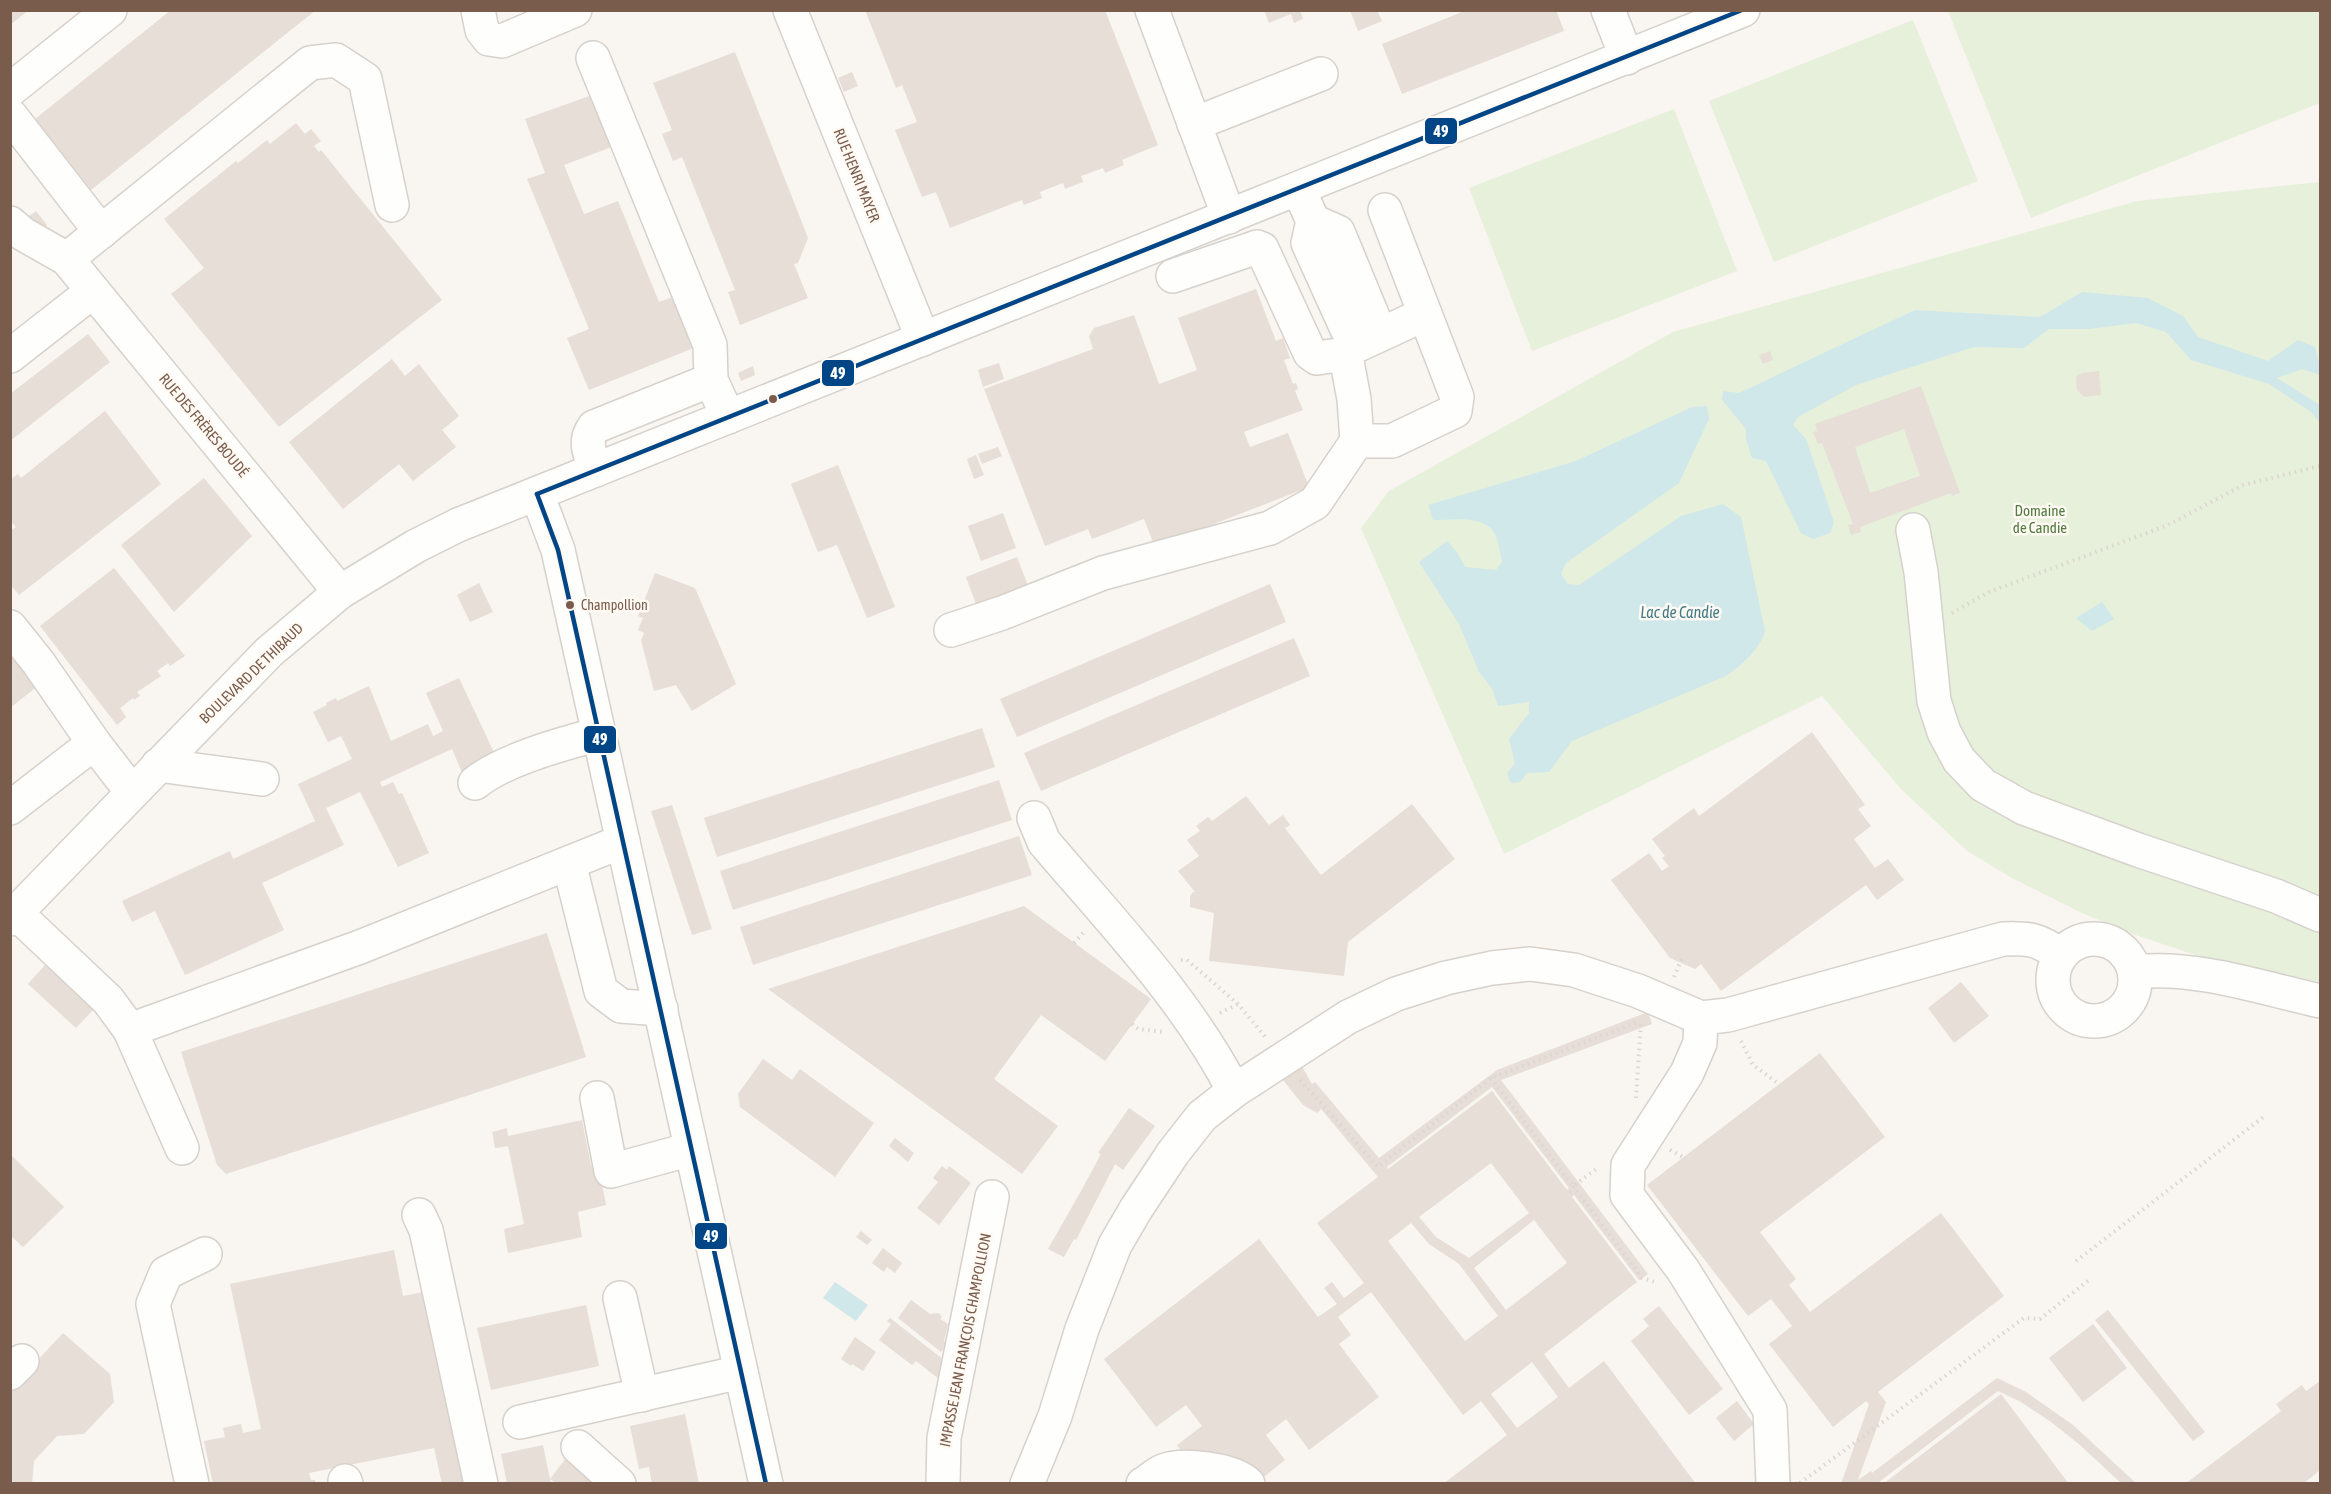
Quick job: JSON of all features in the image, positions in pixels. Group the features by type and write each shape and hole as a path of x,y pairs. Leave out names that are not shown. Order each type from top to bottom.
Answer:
{"street":[{"path":"10,90 110,10"},
{"path":"478,10 482,30 489,39 502,41 575,10"},
{"name":"RUE HENRI MAYER","path":"790,10 923,339"},
{"path":"1152,10 1229,217"},
{"path":"1608,10 1627,58"},
{"name":"BOULEVARD DE THIBAUD","path":"14,916 269,652 340,592 416,546 458,525 1299,190 1743,10"},
{"path":"593,58 710,345 711,380 728,417"},
{"path":"10,223 23,234 67,259 310,63 336,60 365,80 392,205"},
{"path":"1194,124 1321,74"},
{"path":"10,115 101,232"},
{"path":"951,630 1002,613 1103,573 1270,528 1315,503 1357,441 1354,399 1359,342 1373,317 1338,232 1313,221 1299,190"},
{"path":"1357,441 1392,441 1455,411 1457,397 1386,210"},
{"path":"1173,276 1257,247 1262,249 1310,353 1317,358 1425,315"},
{"name":"RUE DES FRÈRES BOUDÉ","path":"67,259 340,592"},
{"path":"10,356 93,291"},
{"path":"596,470 587,443 594,427 711,380"},
{"path":"537,494 558,550 766,1484"},
{"path":"1912,530 1921,572 1934,701 1944,732 1959,760 1983,785 2024,808 2138,850 2276,896 2320,915"},
{"path":"10,627 132,792"},
{"path":"476,783 485,776 527,757 561,744 600,734"},
{"path":"10,808 94,743"},
{"path":"158,765 261,778"},
{"path":"1034,818 1044,842 1152,968 1207,1041 1234,1091"},
{"path":"130,1030 360,947 623,841"},
{"path":"569,863 601,991 621,1006 661,1009"},
{"path":"14,916 108,1000 130,1030 182,1148"},
{"path":"1027,1484 1055,1416 1082,1329 1115,1245 1173,1153 1202,1116 1234,1091 1348,1017 1396,994 1446,978 1492,968 1530,964 1574,970 1638,991 1701,1018 1728,1015 2003,939 2026,938 2044,943 2060,955"},
{"path":"2094,938 2116,944 2129,957 2135,972 2134,992 2124,1009 2106,1020 2085,1021 2067,1012 2056,998 2052,977 2060,955 2073,944 2094,938"},
{"path":"2135,972 2160,969 2198,974 2320,1001"},
{"path":"1701,1018 1700,1043 1687,1072 1628,1165 1628,1195 1683,1270 1770,1410 1773,1484"},
{"path":"597,1098 611,1172 691,1149"},
{"name":"IMPASSE JEAN FRANÇOIS CHAMPOLLION","path":"943,1484 944,1438 992,1197"},
{"path":"419,1215 426,1230 481,1484"},
{"path":"192,1484 153,1304 166,1273 205,1254"},
{"path":"620,1298 642,1395"},
{"path":"520,1422 741,1372"},
{"path":"578,1447 619,1484"},
{"path":"1143,1484 1165,1470 1209,1468 1241,1477 1248,1484"}],"path":[{"path":"1928,629 1944,617 1989,592 2168,525 2243,485 2320,466"},
{"path":"1152,968 1162,959 1187,960 1238,1004 1377,1167 1491,1078 1650,1017"},
{"path":"1753,1065 1779,1084"},
{"path":"1491,1078 1573,1186 1601,1165"},
{"path":"2076,1261 2266,1115"},
{"path":"1569,1193 1575,1189"},
{"path":"1800,1484 2024,1318 2040,1319 2090,1279"}],"green space":[{"path":"1948,11 2320,11 2320,103 2031,218"},
{"path":"1913,20 1978,181 1774,262 1709,101"},
{"path":"1674,109 1737,271 1532,351 1469,188"},
{"name":"Domaine de Candie","path":"2320,182 2320,982 2250,969 2195,955 2127,932 2080,912 2012,878 1967,851 1901,789 1822,696 1504,854 1361,528 1389,491 1673,332 2137,201"}],"water":[{"path":"2082,292 2148,298 2183,316 2198,337 2268,361 2298,340 2315,347 2320,375 2302,369 2277,378 2320,405 2320,423 2311,412 2269,384 2191,360 2166,332 2136,323 2089,329 2049,329 2024,348 1974,347 1856,385 1798,417 1793,425 1806,439 1834,522 1830,533 1813,539 1801,533 1766,461 1752,458 1746,439 1746,429 1722,400 1723,391 1739,393 1915,310 2040,317"},
{"name":"Lac de Candie","path":"1707,406 1709,419 1679,483 1566,563 1561,574 1568,584 1579,585 1681,516 1723,504 1741,517 1765,631 1763,637 1750,656 1726,676 1572,741 1549,772 1527,773 1520,782 1512,783 1507,773 1515,763 1509,739 1529,713 1529,702 1498,706 1493,690 1479,672 1459,624 1419,562 1447,541 1457,552 1465,567 1496,570 1502,562 1498,540 1484,523 1458,519 1433,520 1428,505 1576,461 1692,407"},
{"path":"2102,602 2114,619 2092,631 2076,618"},
{"path":"835,1282 868,1305 856,1321 823,1298"}],"building":[{"path":"10,10 29,10 10,25"},
{"path":"171,10 316,10 91,190 35,119"},
{"path":"865,10 1105,10 1158,145 1122,160 1124,165 1105,173 1103,168 1081,176 1083,182 1065,189 1063,183 1040,192 1042,198 1024,205 1022,200 950,228 936,192 922,197 895,130 917,122 902,85 896,88"},
{"path":"1264,10 1300,10 1303,19 1294,23 1291,14 1269,23"},
{"path":"1350,10 1377,10 1382,21 1358,31"},
{"path":"1467,10 1556,10 1564,31 1402,94 1382,44"},
{"path":"735,52 808,238 798,263 794,264 808,298 740,325 728,292 735,290 682,157 673,161 662,134 672,130 653,83"},
{"path":"852,72 858,86 844,92 838,78"},
{"path":"595,94 614,146 564,165 584,214 618,201 659,302 681,294 701,345 589,390 567,338 589,329 527,179 545,173 525,119"},
{"path":"296,123 305,134 311,129 321,141 314,146 319,152 321,150 442,300 279,427 171,294 204,268 164,219 236,161 238,163 267,140 270,144"},
{"path":"36,211 47,225 36,233 25,219"},
{"path":"1256,289 1276,341 1283,338 1290,358 1284,360 1293,384 1296,383 1298,389 1295,391 1303,410 1244,432 1250,447 1288,433 1309,487 1155,547 1144,519 1092,539 1088,529 1045,546 984,389 1093,349 1089,336 1094,328 1134,315 1159,384 1197,370 1178,318"},
{"path":"88,334 110,362 10,441 10,394"},
{"path":"1770,351 1773,360 1763,364 1759,355"},
{"path":"392,359 405,376 419,364 459,416 442,430 456,447 413,481 399,464 343,509 289,442"},
{"path":"999,363 1004,379 983,387 978,370"},
{"path":"753,366 755,375 741,381 738,373"},
{"path":"2099,371 2101,395 2084,397 2077,390 2076,376"},
{"path":"1921,386 1960,493 1952,496 1951,493 1860,527 1861,532 1851,535 1848,525 1853,524 1822,443 1818,444 1813,432 1817,431 1815,424","holes":["1904,429 1920,476 1870,493 1855,447"]},
{"path":"105,411 161,484 19,595 10,584 10,531 16,527 10,520 10,480 18,474 21,478"},
{"path":"998,447 1002,456 982,464 978,454"},
{"path":"976,455 984,475 974,479 967,459"},
{"path":"838,465 895,607 867,618 837,545 818,552 791,484"},
{"path":"204,478 252,536 174,612 121,545"},
{"path":"1003,513 1016,548 981,561 968,526"},
{"path":"1017,557 1030,591 979,612 966,577"},
{"path":"114,568 185,656 170,666 168,663 157,671 161,676 137,692 140,696 134,700 133,698 120,708 126,717 117,725 40,626"},
{"path":"655,573 695,588 736,684 692,711 676,685 654,691 641,640 644,633 638,630 643,618 638,616"},
{"path":"479,583 493,612 470,622 457,595"},
{"path":"1270,584 1286,622 1017,737 1000,699"},
{"path":"1294,638 1310,676 1041,791 1024,753"},
{"path":"10,648 39,685 10,708"},
{"path":"459,678 498,761 464,777 452,749 380,782 382,787 393,782 399,794 402,793 429,853 398,867 360,792 326,808 344,845 262,883 284,930 185,975 155,911 132,922 122,901 230,851 233,859 315,821 298,784 352,759 341,736 328,742 313,712 336,698 337,701 369,686 391,741 428,724 433,736 443,731 426,693"},
{"path":"982,728 995,767 717,857 704,818"},
{"path":"1812,732 1865,805 1858,809 1871,826 1854,839 1875,868 1888,859 1904,880 1877,900 1866,885 1721,991 1701,964 1695,969 1670,958 1611,880 1649,853 1662,871 1669,866 1662,858 1665,856 1652,839 1694,808 1699,816"},
{"path":"999,780 1012,820 733,910 720,871"},
{"path":"1246,796 1269,825 1283,815 1290,825 1285,828 1321,875 1412,804 1455,859 1348,942 1344,976 1209,961 1214,913 1190,907 1190,896 1195,892 1178,871 1199,856 1187,840 1200,831 1196,826 1208,817 1212,821"},
{"path":"672,805 712,929 692,935 651,811"},
{"path":"1019,836 1032,875 753,965 740,927"},
{"path":"1024,906 1151,999 1105,1061 1041,1015 994,1079 1058,1126 1022,1174 768,989"},
{"path":"547,933 586,1057 226,1174 217,1165 181,1052"},
{"path":"45,965 94,1009 76,1028 28,984"},
{"path":"1961,982 1989,1016 1954,1043 1928,1008"},
{"path":"1648,1012 1652,1024 1501,1080 1648,1274 1639,1280 1574,1195 1572,1197 1637,1282 1544,1354 1569,1388 1604,1361 1696,1484 1443,1484 1507,1435 1481,1401 1463,1415 1371,1292 1338,1317 1351,1335 1339,1344 1379,1397 1309,1450 1286,1419 1266,1435 1285,1460 1255,1484 1206,1484 1177,1445 1202,1426 1186,1405 1156,1427 1104,1359 1259,1239 1318,1317 1337,1304 1324,1288 1332,1282 1344,1298 1364,1283 1317,1223 1378,1177 1321,1109 1317,1113 1303,1105 1282,1079 1301,1065 1312,1084 1315,1082 1379,1158 1497,1070","holes":["1492,1087 1569,1188 1567,1190 1492,1091 1388,1169 1387,1167","1491,1163 1529,1213 1469,1258 1436,1237 1419,1217","1534,1220 1567,1263 1506,1310 1474,1268","1411,1223 1429,1244 1459,1264 1498,1316 1465,1341 1388,1241","1532,1362 1558,1397 1517,1428 1491,1394"]},
{"path":"1820,1053 1885,1137 1760,1232 1796,1279 1789,1285 1810,1312 1941,1213 2004,1296 1878,1392 1886,1402 1858,1480 1871,1471 1872,1473 1997,1378 2026,1392 2073,1425 2137,1484 2122,1484 2051,1422 2021,1402 1998,1391 1879,1482 1880,1484 1841,1484 1869,1404 1866,1401 1833,1427 1769,1344 1792,1326 1771,1299 1748,1316 1647,1185"},
{"path":"763,1059 792,1080 800,1069 874,1123 835,1177 740,1107 738,1094"},
{"path":"1129,1108 1155,1126 1123,1170 1115,1164 1076,1240 1074,1239 1064,1257 1048,1249 1101,1154 1098,1153"},
{"path":"582,1120 591,1166 598,1164 606,1205 578,1212 582,1237 508,1253 504,1229 524,1224 508,1146 495,1148 492,1132 507,1128 508,1136"},
{"path":"895,1138 914,1153 908,1162 889,1146"},
{"path":"10,1154 64,1207 23,1247 10,1235"},
{"path":"942,1166 947,1170 949,1166 971,1183 939,1225 917,1208 938,1182 933,1178"},
{"path":"861,1231 872,1240 867,1245 856,1237"},
{"path":"883,1248 902,1263 895,1273 887,1267 884,1272 872,1263"},
{"path":"394,1250 403,1296 429,1291 468,1484 442,1484 434,1448 309,1473 311,1480 315,1480 315,1484 213,1484 204,1441 225,1437 223,1428 241,1424 243,1433 261,1429 230,1284"},
{"path":"911,1300 930,1314 939,1313 942,1317 940,1319 948,1324 944,1341 948,1344 941,1352 898,1318"},
{"path":"586,1305 599,1366 491,1390 477,1328"},
{"path":"1659,1306 1723,1389 1689,1415 1631,1341 1649,1326 1643,1319"},
{"path":"2108,1310 2205,1432 2193,1441 2095,1320"},
{"path":"890,1318 949,1364 944,1383 916,1361 912,1365 879,1340 891,1324 887,1321"},
{"path":"2093,1324 2127,1368 2083,1402 2049,1358"},
{"path":"63,1333 110,1374 114,1402 84,1434 57,1436 34,1461 32,1484 10,1484 10,1390"},
{"path":"855,1337 876,1352 863,1371 841,1359"},
{"path":"2320,1381 2320,1470 2303,1484 2185,1484 2281,1411 2276,1404 2302,1385 2306,1391"},
{"path":"2001,1394 2069,1484 1883,1484"},
{"path":"1737,1401 1754,1424 1734,1441 1716,1418"},
{"path":"685,1414 699,1484 652,1484 649,1467 639,1469 630,1426"},
{"path":"543,1445 551,1484 507,1484 501,1454"},
{"path":"569,1454 603,1484 557,1484 550,1479"}],"transit line":[{"name":"49","path":"537,494 1742,10"},
{"name":"49","path":"537,494 558,550 766,1484"}],"place":[{"name":"Champollion","path":"570,605"}]}
